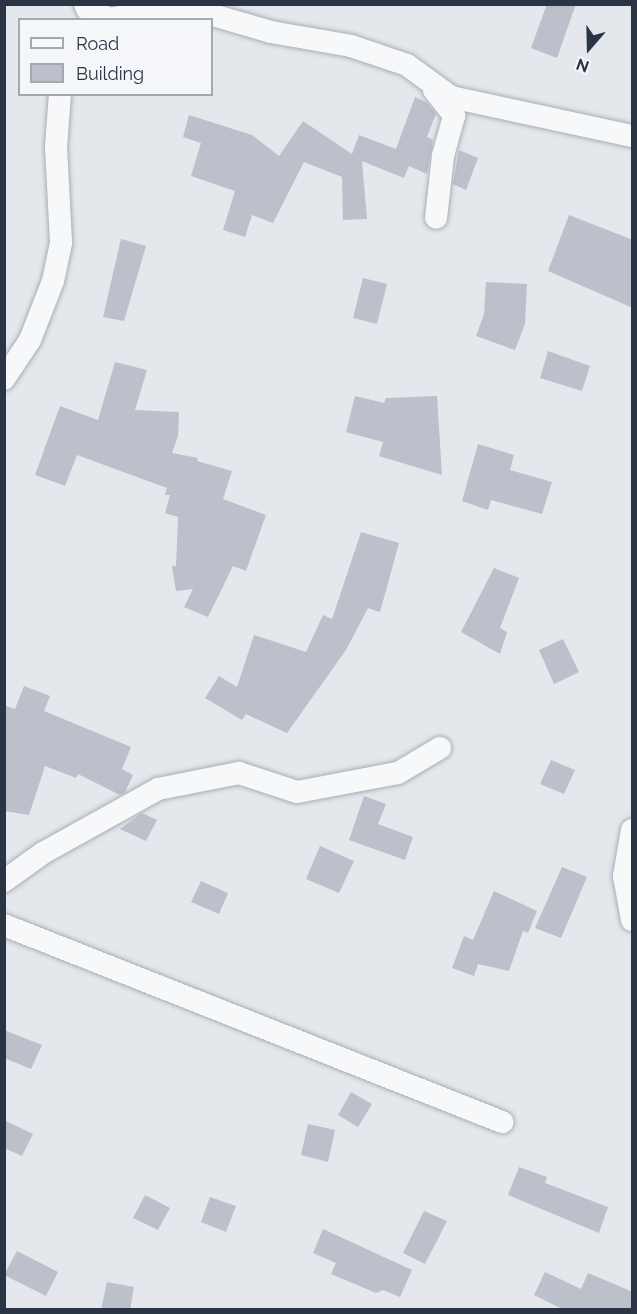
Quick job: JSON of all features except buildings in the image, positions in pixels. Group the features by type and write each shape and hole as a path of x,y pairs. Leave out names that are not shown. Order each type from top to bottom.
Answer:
{"street":[{"path":"115,18 170,7 192,9 271,32 351,46 388,57 419,72 451,97 633,136"},
{"path":"86,9 108,18"},
{"path":"419,72 454,116 443,156 436,218"},
{"path":"4,379 30,340 53,281 61,242 56,147 60,96"},
{"path":"4,881 43,853 158,789 239,773 297,792 398,773 440,748"},
{"path":"633,830 624,876 633,920"},
{"path":"4,925 501,1122"}]}
